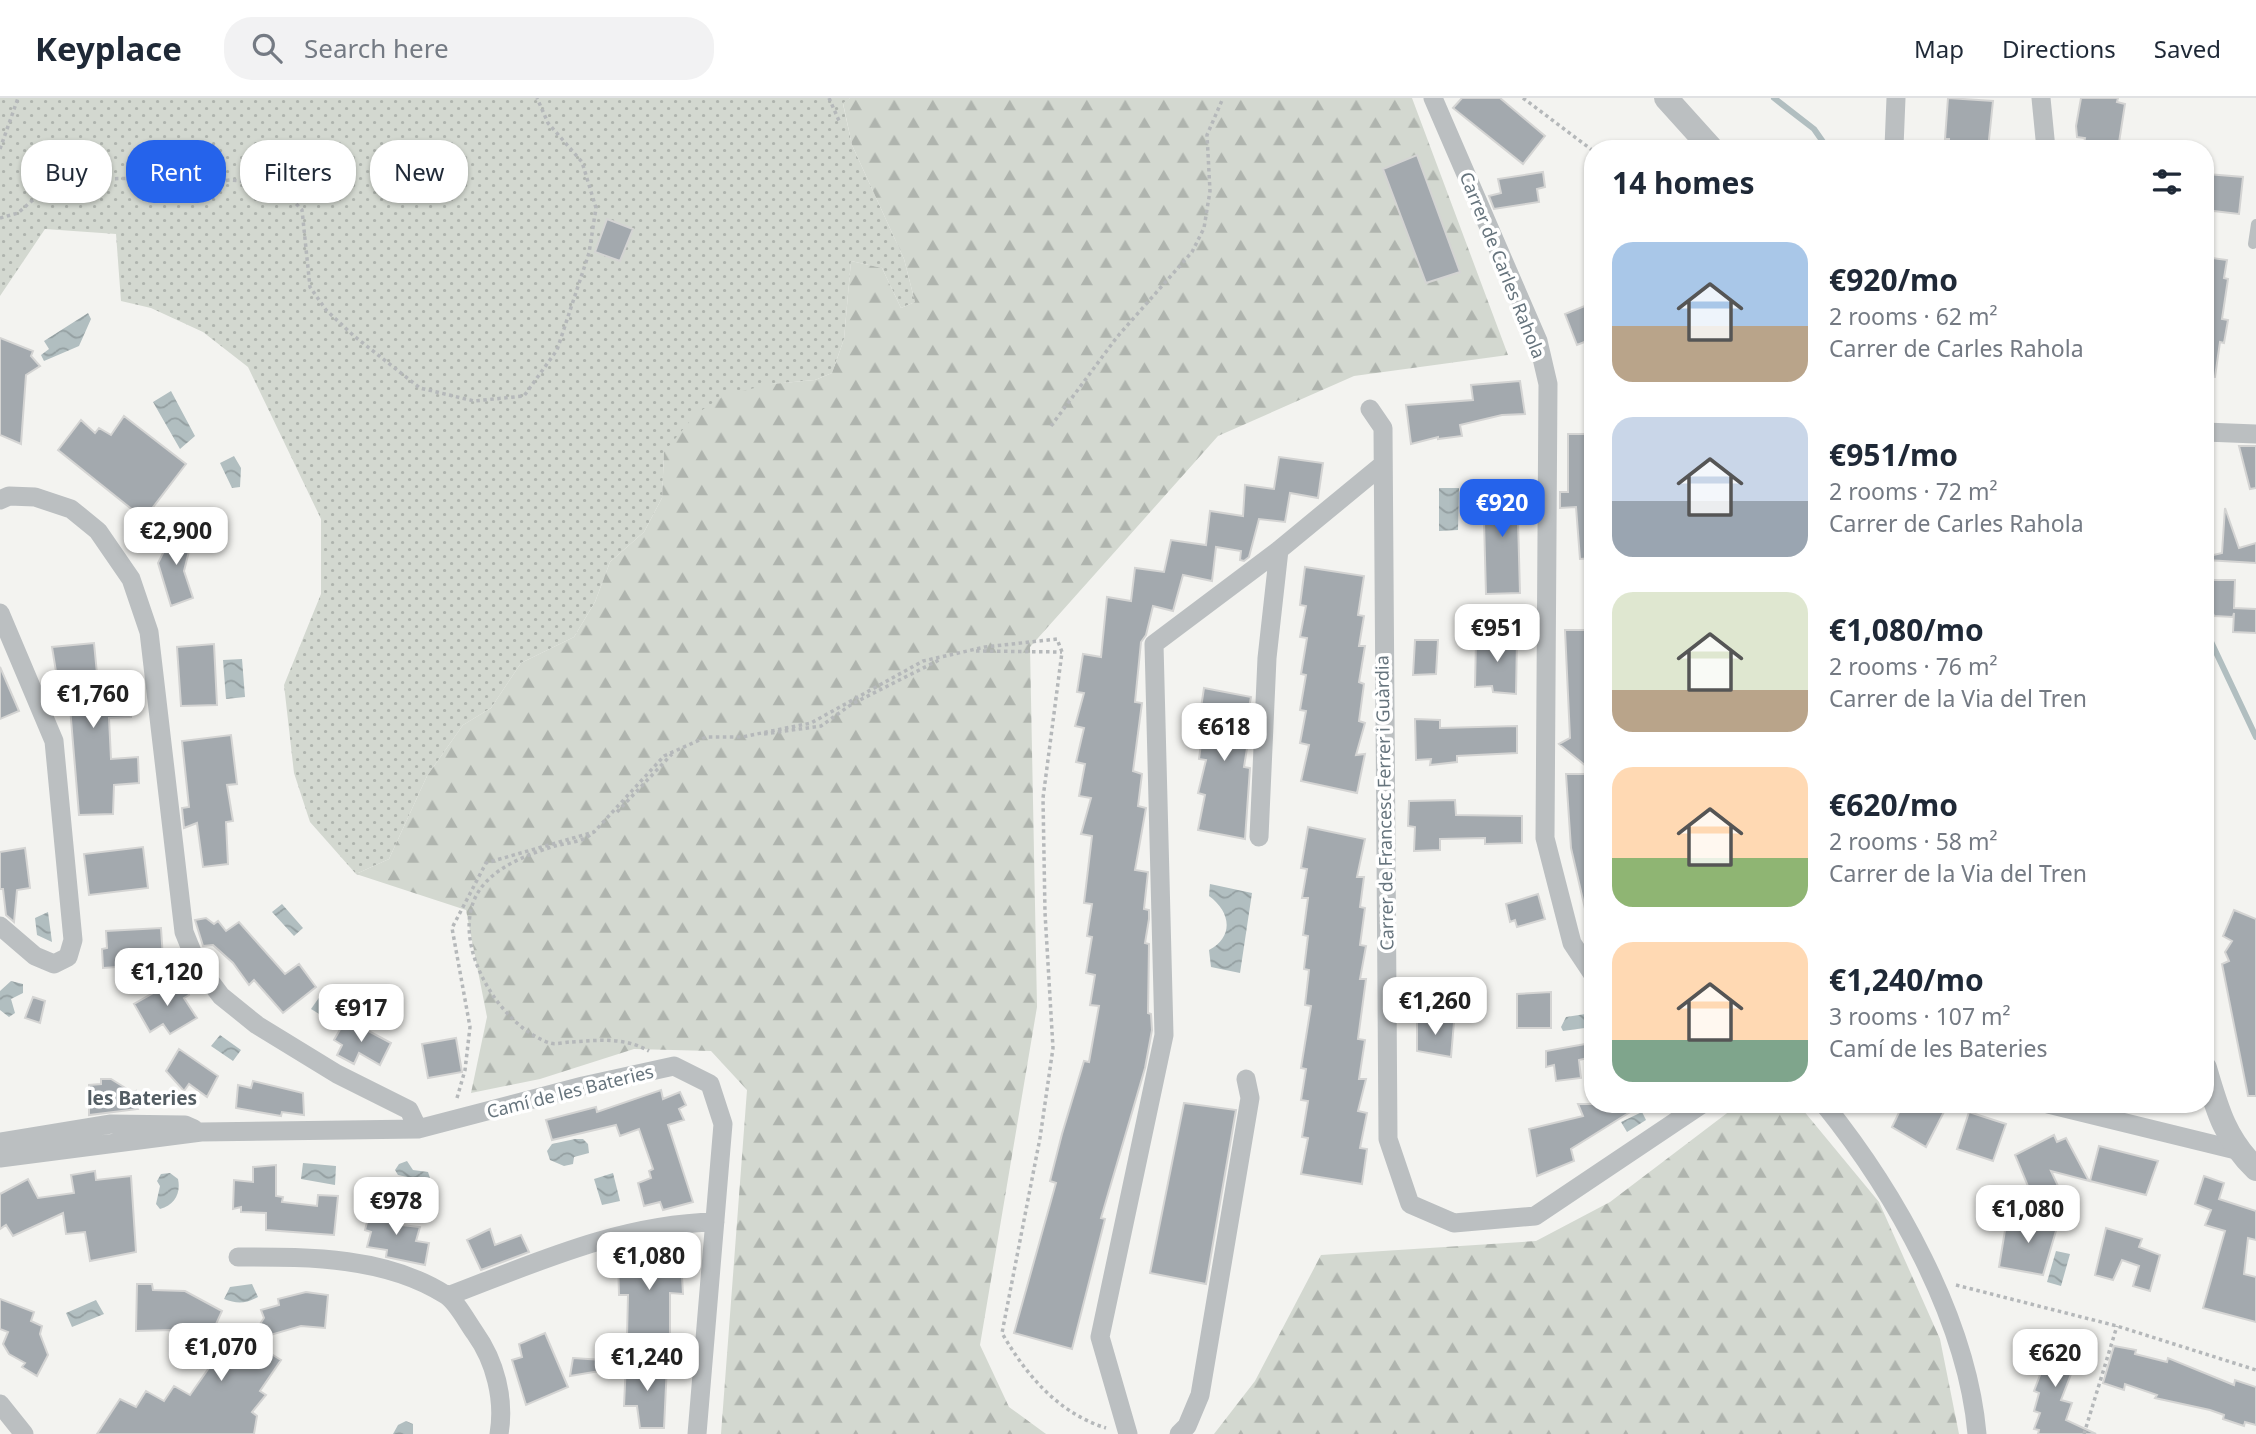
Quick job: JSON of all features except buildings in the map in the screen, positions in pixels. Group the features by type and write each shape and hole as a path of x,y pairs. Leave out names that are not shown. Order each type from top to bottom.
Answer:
{"street":[{"name":"Carrer de Carles Rahola","path":"1433,98 1538,341 1548,384 1545,838 1572,943 1584,962"},
{"path":"1666,98 1704,140"},
{"path":"1894,140 1896,98"},
{"path":"2041,98 2045,140"},
{"name":"Carrer de Francesc Ferrer i Guàrdia","path":"1370,409 1383,428 1381,466 1388,1139 1410,1204 1454,1223 1535,1216 1687,1113"},
{"path":"2214,432 2256,434"},
{"path":"1121,1432 1100,1337 1164,1035 1154,644 1279,550 1381,466"},
{"path":"0,500 9,496 35,497 71,509 98,531 131,579 149,632 184,932 197,964 221,996 257,1024 337,1074 409,1111 418,1129"},
{"path":"1259,837 1267,658 1279,550"},
{"path":"0,613 54,741 73,940 68,957 54,964 35,956 0,926"},
{"name":"Camí de les Bateries","path":"0,1158 201,1132 418,1129 583,1086 674,1066 710,1084 723,1124 696,1434"},
{"path":"1179,1434 1187,1426 1200,1395 1250,1098 1246,1079"},
{"path":"2214,1100 2236,1150 2256,1169"},
{"path":"1831,1113 1872,1168 1929,1276 1963,1365 1977,1434"},
{"path":"2085,1113 2236,1150"},
{"name":"Camí de les Bateries","path":"0,1142 111,1124 185,1125 201,1132"},
{"path":"448,1296 618,1234 677,1223 715,1222"},
{"path":"238,1257 321,1256 397,1272 448,1296 490,1354 502,1414 499,1434"},
{"path":"0,1404 24,1434"}],"lane":[{"path":"2253,244 2256,225"}],"path":[{"path":"0,149 18,98"},
{"path":"0,218 18,213 67,170 100,179 146,178 182,185 230,180 261,183 286,193 302,210 310,287 326,310 371,351 420,388 474,401 524,396 557,350 589,253 596,208 582,162 548,123 537,98"},
{"path":"829,98 840,123"},
{"path":"1051,426 1116,337 1192,252 1204,228 1210,191 1207,135 1223,98"},
{"path":"1523,98 1584,144"},
{"path":"451,1121 465,1070 470,1027 452,928 486,863 594,832 664,757 706,737 742,737 811,723 923,661 985,647 1057,639 1062,652 1043,798 1045,912 1053,1048 1040,1138 1002,1333 1024,1370 1080,1420 1121,1432"},
{"path":"674,1066 634,1042 615,1040 551,1044 508,1014 488,988 473,960 468,916 484,883 517,860 585,839 631,800 674,753 707,738 821,726 852,704 936,661 973,651 1062,652"},
{"path":"1950,1283 2116,1326 2256,1370"},
{"path":"2084,1434 2116,1326"}],"green space":[{"path":"0,98 850,98 843,104 852,145 904,259 915,302 901,308 882,268 851,261 844,339 832,373 815,380 772,384 664,452 662,498 644,532 610,562 595,602 574,637 521,663 491,708 463,725 427,776 389,859 356,874 310,822 294,773 284,685 321,594 321,519 248,367 203,332 151,308 121,301 116,234 45,229 0,296"},
{"path":"850,98 1412,98 1508,355 1354,376 1218,436 1030,647 1037,1007 980,1345 1009,1407 1046,1434 721,1434 747,1090 711,1051 634,1049 540,1079 471,1093 487,1017 466,910 356,874 389,859 427,776 463,725 491,708 521,663 574,637 595,602 610,562 644,532 662,498 664,452 696,414 725,395 772,384 815,380 832,373 844,339 851,261 882,268 901,308 915,302 904,259 852,145 843,103"},
{"path":"1727,1113 1805,1113 1879,1202 1940,1339 1959,1434 1214,1434 1255,1381 1321,1255 1536,1241 1610,1202"}],"water":[{"path":"88,313 91,319 79,346 44,361 41,355 49,349 44,341"},
{"path":"171,391 195,436 180,449 153,402"},
{"path":"234,456 241,468 240,487 232,488 220,463"},
{"path":"1439,488 1459,488 1458,530 1439,531"},
{"path":"242,659 245,697 226,699 223,660"},
{"path":"1210,884 1252,893 1240,973 1211,967 1209,950 1223,938 1227,923 1222,909 1209,896"},
{"path":"282,904 303,928 294,936 272,912"},
{"path":"48,912 52,942 37,935 35,918"},
{"path":"11,981 23,984 23,993 11,999 15,1013 9,1017 0,1010 0,991"},
{"path":"323,992 332,997 321,1015 311,1009"},
{"path":"1584,1014 1584,1028 1563,1031 1561,1027 1566,1017"},
{"path":"220,1035 241,1050 233,1061 211,1046"},
{"path":"1640,1113 1646,1120 1627,1132 1621,1122"},
{"path":"583,1139 588,1144 589,1153 574,1157 573,1164 564,1166 550,1160 547,1151 552,1144"},
{"path":"407,1161 413,1170 428,1172 428,1185 416,1189 412,1178 398,1175 395,1170 399,1164"},
{"path":"303,1163 336,1166 335,1185 301,1179"},
{"path":"170,1173 178,1179 178,1194 170,1205 160,1209 156,1204 160,1186 157,1181 161,1174"},
{"path":"613,1173 620,1201 602,1205 594,1179"},
{"path":"2056,1251 2070,1254 2061,1286 2047,1282"},
{"path":"252,1284 258,1297 241,1302 224,1299 230,1287"},
{"path":"96,1300 104,1314 72,1327 66,1313"},
{"path":"406,1421 413,1424 413,1434 393,1434 398,1425"}],"waterway":[{"path":"1774,98 1814,129 1822,140"},
{"path":"2214,648 2256,737"}],"district":[{"name":"les Bateries","path":"142,1098"}]}
